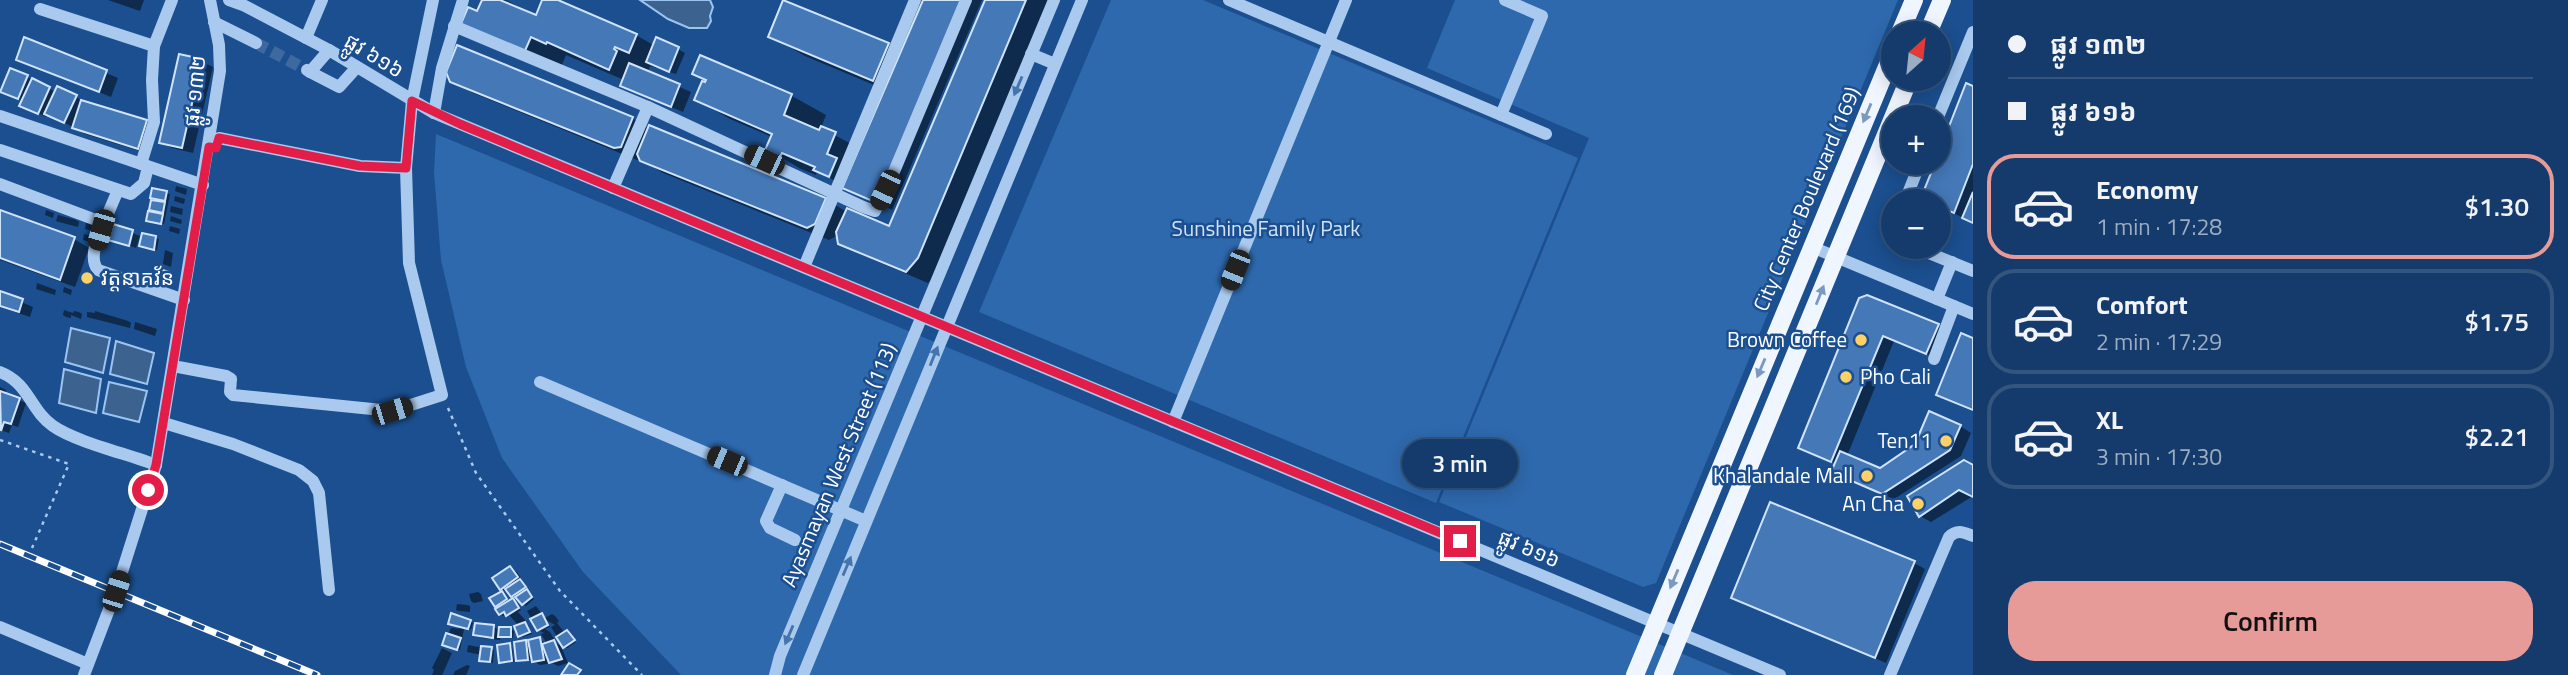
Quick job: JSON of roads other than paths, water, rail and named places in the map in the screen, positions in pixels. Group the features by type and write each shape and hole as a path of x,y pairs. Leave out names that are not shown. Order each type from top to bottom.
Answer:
{"main road":[{"path":"1905,21 1914,0"},
{"path":"1933,21 1942,0"},
{"name":"City Center Boulevard (169)","path":"1635,675 1881,81"},
{"path":"1663,675 1904,91"}],"street":[{"path":"0,150 131,194 137,191 144,183 144,165 154,122 154,46 172,0"},
{"name":"ផ្លូវ ១៣២","path":"86,669 116,591 156,465 164,423 220,71 219,46 210,0"},
{"name":"ផ្លូវ ៦១៦","path":"229,0 244,2 434,113 1780,675"},
{"path":"306,38 322,0"},
{"path":"173,366 226,376 230,379 230,392 233,395 392,411 442,395 409,263 406,168 412,101 433,0"},
{"path":"434,113 442,68 463,0"},
{"path":"804,267 915,0"},
{"path":"454,26 648,107 834,192 863,208 875,211 966,0"},
{"name":"Ayasmayan West Street (113)","path":"775,675 780,656 1054,0"},
{"path":"803,675 1082,0"},
{"path":"1229,0 1546,134"},
{"path":"1173,422 1346,0"},
{"path":"1501,115 1542,16 1506,0"},
{"path":"40,9 154,46"},
{"path":"214,22 256,43"},
{"path":"1943,105 1973,32"},
{"path":"329,50 308,71 339,88 357,67"},
{"path":"1031,54 1055,64"},
{"path":"613,188 648,107"},
{"path":"0,116 203,185"},
{"path":"209,147 216,148 221,130 212,126"},
{"path":"219,138 360,166 406,168"},
{"path":"0,184 104,223"},
{"path":"118,190 94,254 94,266 98,270 184,300"},
{"path":"1812,247 1973,314"},
{"path":"1944,259 1973,271"},
{"path":"1937,299 1952,262"},
{"path":"1934,359 1954,306"},
{"path":"0,372 23,386 53,426 156,465"},
{"path":"540,382 866,520"},
{"path":"164,423 233,444 299,470 313,481 319,493 329,590"},
{"path":"782,485 766,520 770,528 795,540"},
{"path":"1890,675 1949,537 1954,532 1961,531 1973,536"},
{"path":"0,627 86,669"}],"tunnel":[{"path":"256,43 307,70"}],"railway":[{"path":"0,544 317,675"}],"place":[{"name":"វត្តនាគវ័ន","path":"87,278"},
{"name":"Brown Coffee","path":"1861,340"},
{"name":"Pho Cali","path":"1846,377"},
{"name":"Ten11","path":"1946,441"},
{"name":"Khalandale Mall","path":"1867,476"},
{"name":"An Cha","path":"1918,504"}],"park label":[{"name":"Sunshine Family Park","path":"1266,229"}]}
